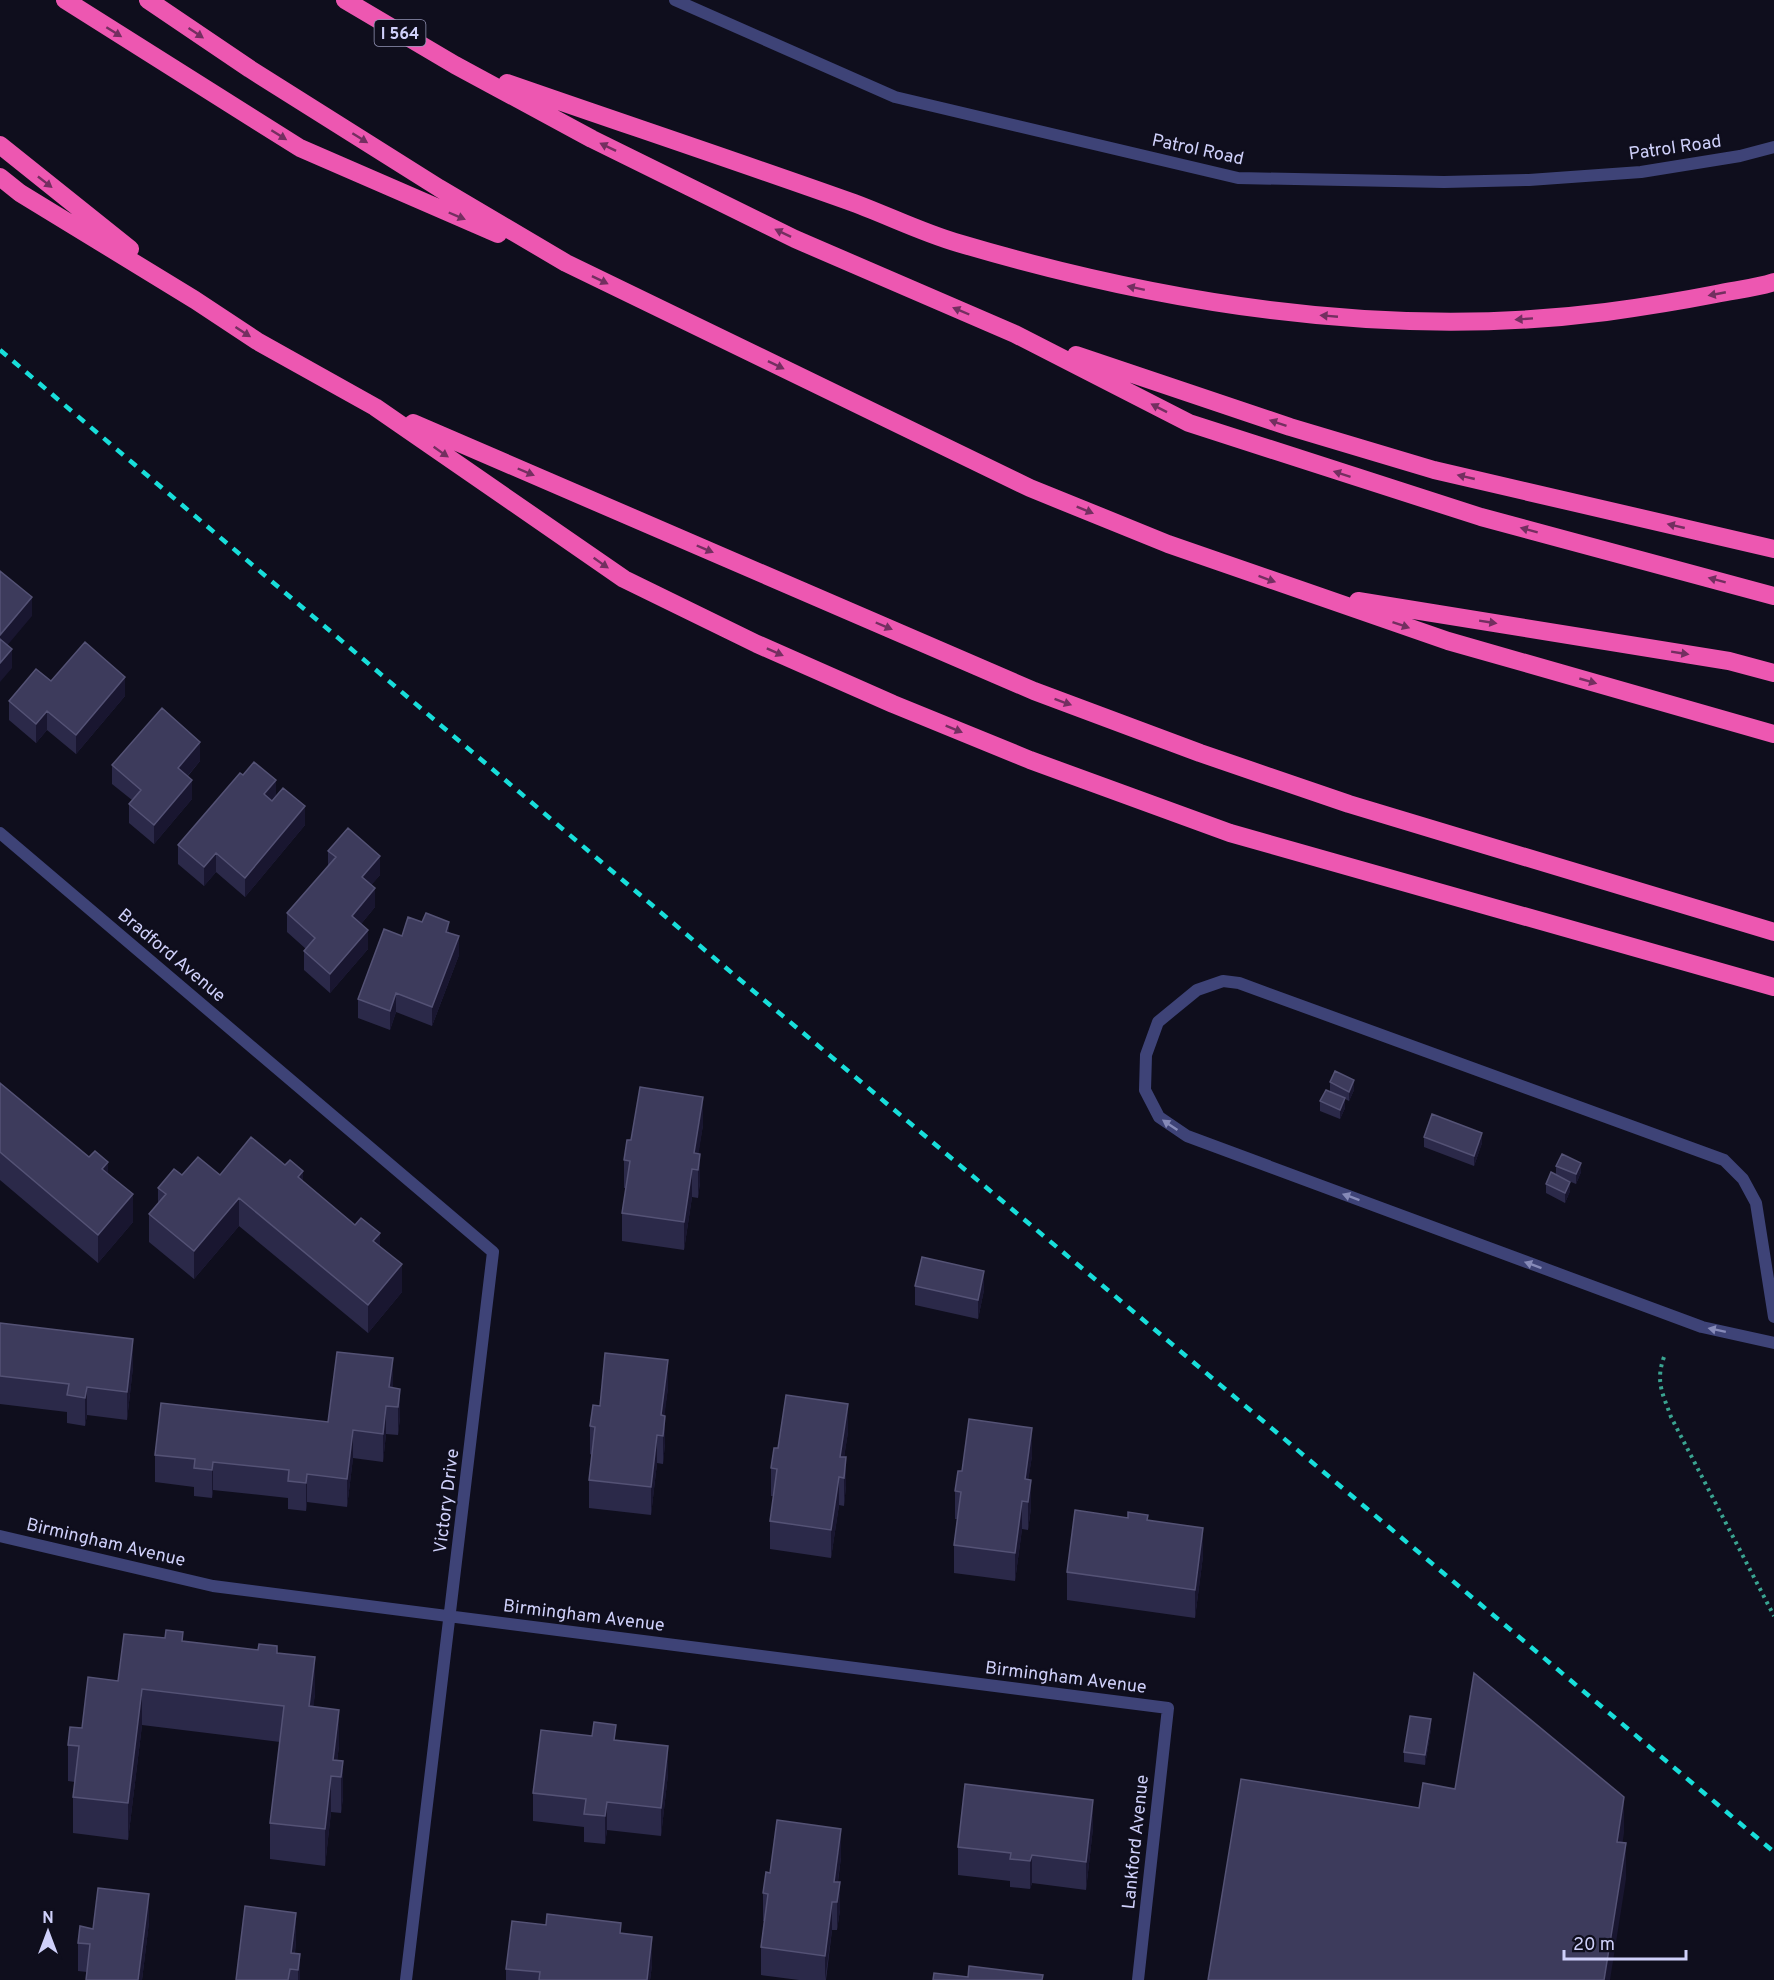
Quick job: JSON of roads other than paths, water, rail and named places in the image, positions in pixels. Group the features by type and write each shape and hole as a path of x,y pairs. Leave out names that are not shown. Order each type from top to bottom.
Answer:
{"highway":[{"path":"65,0 300,148 566,263 1030,488 1168,544 1448,641 1774,734"},
{"path":"148,0 260,76 429,182 566,263"},
{"name":"I 564","path":"345,0 455,65"},
{"path":"455,65 858,205 954,242 1060,271 1173,296 1272,311 1383,320 1486,322 1572,316 1646,307 1774,282"},
{"path":"455,65 592,140 795,239 1015,334 1189,423 1481,517 1774,596"},
{"path":"0,145 195,300"},
{"path":"0,177 20,193 195,300 257,341 375,407 624,579 757,644 893,704 1030,760 1230,834 1774,987"},
{"path":"1015,334 1290,427 1434,470 1774,549"},
{"path":"375,407 1045,695 1200,753 1349,804 1774,932"},
{"path":"1306,593 1729,661 1774,673"}],"street":[{"name":"Patrol Road","path":"675,0 896,97 1238,178 1444,182 1529,180 1641,172 1740,156 1774,147"},
{"name":"Bradford Avenue","path":"0,833 320,1104"},
{"path":"1774,1317 1756,1203 1743,1179 1724,1160 1239,983 1223,981 1197,990 1158,1022 1146,1055 1145,1090 1159,1117 1186,1136 1702,1327 1774,1343"},
{"name":"Victory Drive","path":"320,1104 493,1252 406,1980"},
{"name":"Birmingham Avenue","path":"0,1536 213,1586 1168,1708"},
{"name":"Lankford Avenue","path":"1138,1980 1168,1708"}],"railway":[{"path":"0,350 713,957 1774,1852"}]}
